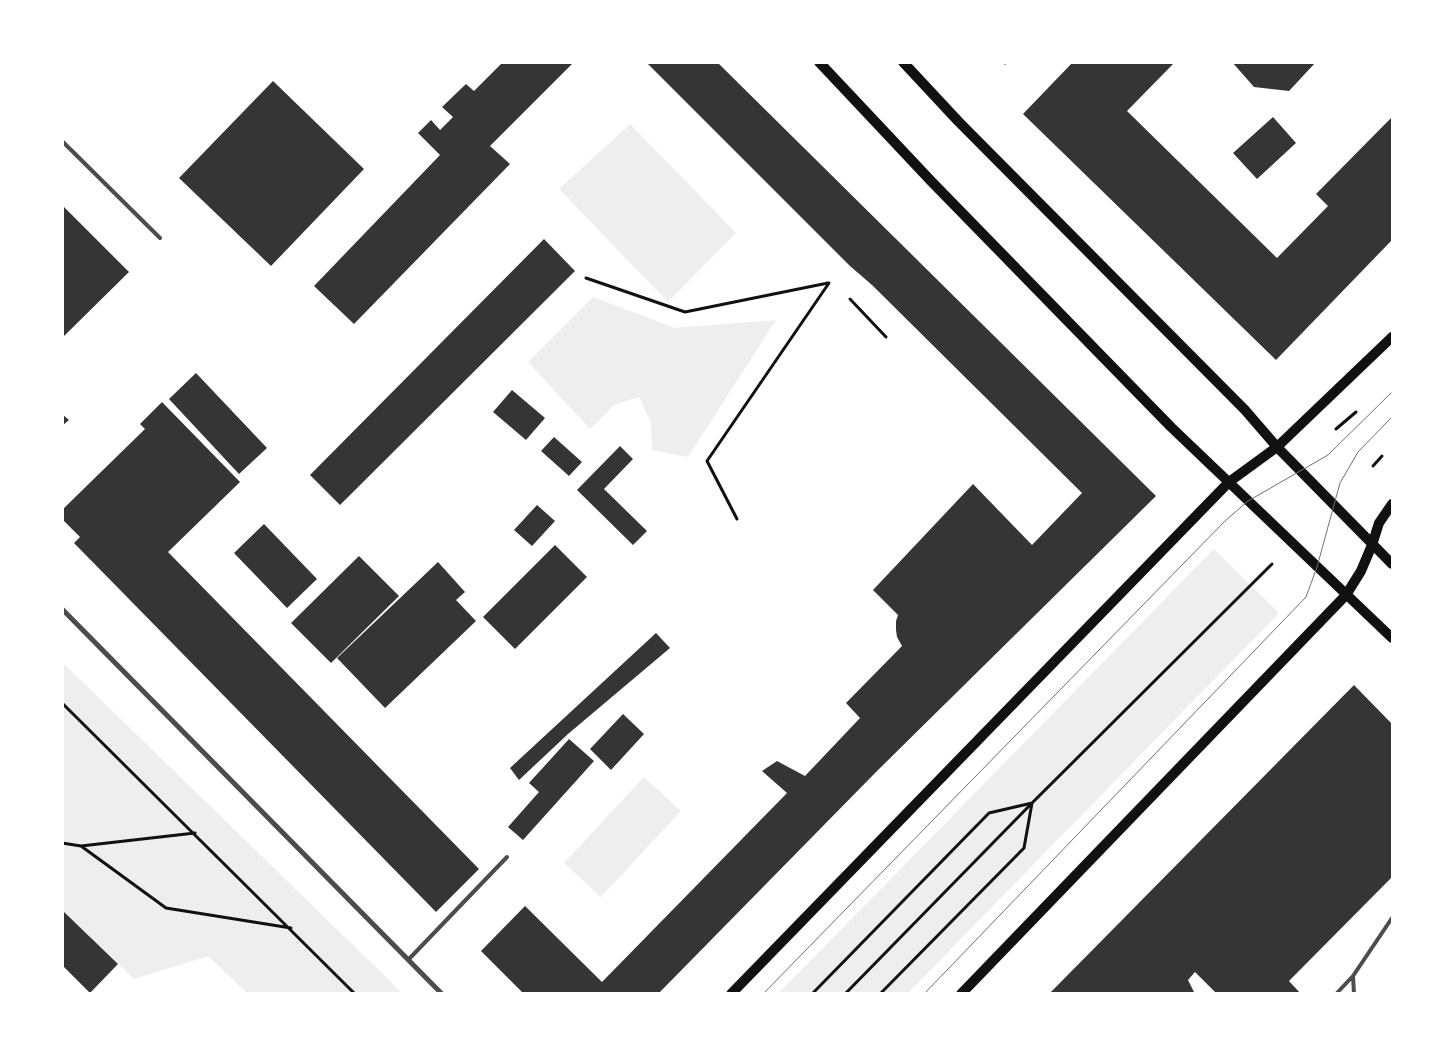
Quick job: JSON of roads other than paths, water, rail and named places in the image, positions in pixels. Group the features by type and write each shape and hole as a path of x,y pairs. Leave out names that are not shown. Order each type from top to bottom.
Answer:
{"main road":[{"path":"819,62 1164,420 1392,638"},
{"path":"903,62 965,128 1245,410 1278,447 1392,564"},
{"path":"731,994 1229,482 1278,447 1392,337"},
{"path":"961,994 1346,595 1361,571 1379,523 1392,504"}],"street":[{"path":"62,609 442,994"}],"lane":[{"path":"62,141 160,238"},
{"path":"409,959 507,857"},
{"path":"1336,994 1353,976 1392,918"},
{"path":"1353,976 1354,994"}],"tram line":[{"path":"763,994 1225,521 1248,501 1328,455 1392,392"},
{"path":"924,994 1306,597 1317,567 1340,483 1358,452 1392,417"}]}
